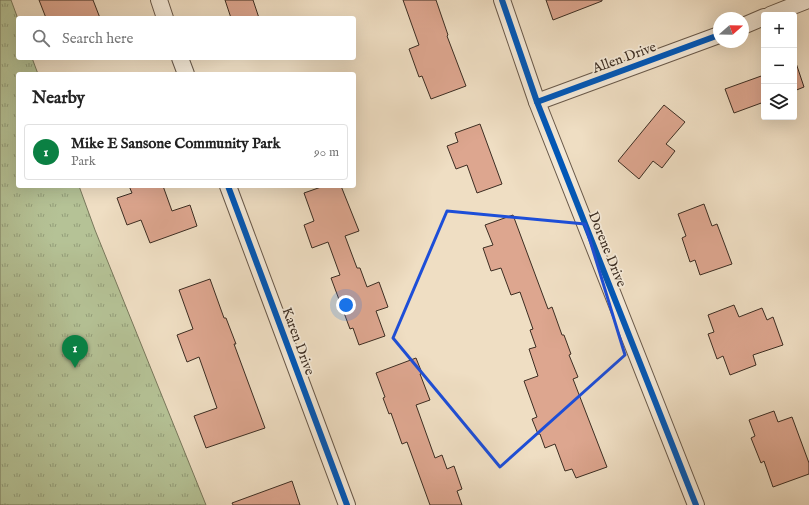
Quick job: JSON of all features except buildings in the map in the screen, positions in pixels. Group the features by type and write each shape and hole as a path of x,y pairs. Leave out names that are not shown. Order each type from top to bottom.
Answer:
{"street":[{"path":"158,0 164,16"},
{"name":"Dorene Drive","path":"502,0 537,102 696,505"},
{"path":"778,12 808,0"},
{"path":"749,23 761,18"},
{"name":"Allen Drive","path":"537,102 713,37"},
{"path":"181,60 185,72"},
{"name":"Karen Drive","path":"229,188 347,505"}],"highlighted area":[{"path":"447,211 585,224 625,355 500,467 393,338"}],"green space":[{"path":"0,0 11,0 17,16 16,60 33,60 37,72 16,72 16,188 80,188 95,230 206,505 0,505"}],"cycle path":[{"path":"502,0 537,102 696,505"},
{"path":"537,102 713,37"},
{"path":"229,188 347,505"}],"place":[{"name":"Mike E Sansone Community Park","path":"75,368"}]}
